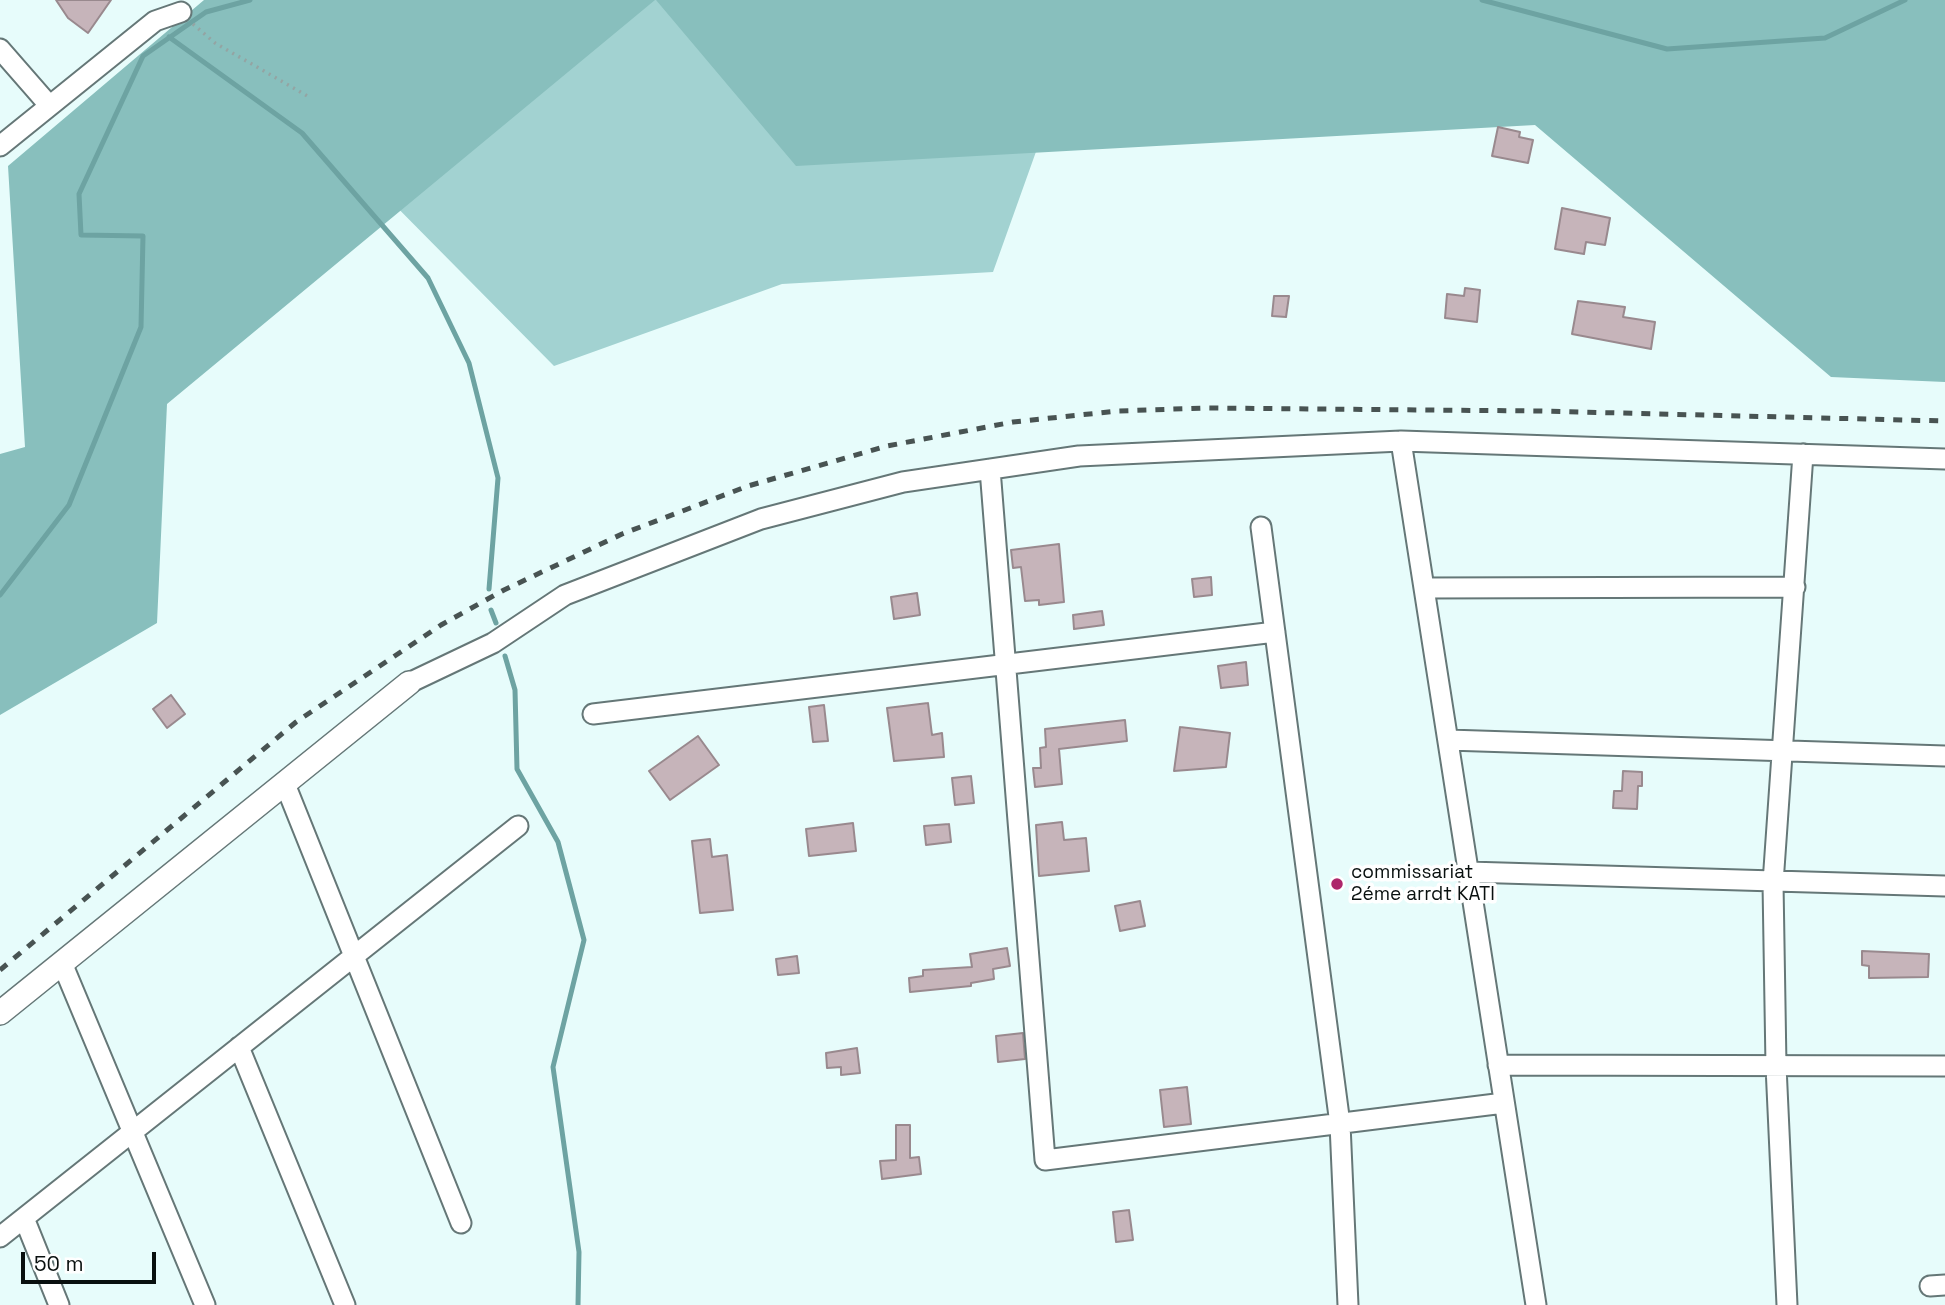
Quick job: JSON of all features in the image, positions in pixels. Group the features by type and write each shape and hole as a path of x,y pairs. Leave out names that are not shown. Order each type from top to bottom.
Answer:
{"street":[{"path":"0,146 48,104 155,22 181,12"},
{"path":"0,49 48,104"},
{"path":"1401,441 1536,1305"},
{"path":"0,1013 409,683 493,643 565,595 761,519 903,482 1079,456 1401,441 1945,458"},
{"path":"1787,1305 1776,1066 1773,883 1803,454"},
{"path":"990,469 1045,1160 1504,1103"},
{"path":"1261,527 1340,1124 1348,1305"},
{"path":"1424,588 1795,587"},
{"path":"593,714 1275,632"},
{"path":"1448,740 1945,756"},
{"path":"285,783 461,1223"},
{"path":"0,1237 517,827"},
{"path":"1468,872 1945,886"},
{"path":"62,963 205,1305"},
{"path":"239,1047 345,1305"},
{"path":"1499,1065 1945,1066"},
{"path":"24,1218 59,1305"}],"path":[{"path":"197,28 215,43 312,98"}],"shaded area":[{"path":"204,0 655,0 167,404 157,623 0,715 0,454 25,447 8,166"},
{"path":"461,0 744,0 1082,23 993,272 782,284 554,366 367,177"},
{"path":"656,0 1945,0 1945,382 1831,377 1535,125 796,166"}],"building":[{"path":"56,0 111,0 88,33 68,18"},
{"path":"1498,127 1520,132 1519,137 1533,140 1528,163 1492,156"},
{"path":"1562,208 1610,218 1605,245 1586,242 1584,254 1555,249"},
{"path":"1465,288 1480,290 1477,322 1445,318 1447,294 1464,296"},
{"path":"1274,296 1289,296 1286,317 1272,316"},
{"path":"1578,301 1625,307 1623,317 1655,322 1651,349 1572,334"},
{"path":"1059,544 1064,602 1039,605 1039,600 1025,601 1021,567 1013,568 1011,550"},
{"path":"1211,577 1212,595 1194,597 1192,579"},
{"path":"917,593 920,615 894,619 891,597"},
{"path":"1102,611 1104,625 1074,629 1073,615"},
{"path":"1246,662 1248,685 1221,688 1218,666"},
{"path":"171,695 185,714 167,728 153,709"},
{"path":"928,703 932,735 942,733 944,757 894,761 887,708"},
{"path":"824,705 828,741 813,742 809,707"},
{"path":"1125,720 1127,741 1059,749 1062,784 1035,787 1033,768 1041,768 1040,748 1046,747 1045,729"},
{"path":"1180,727 1230,733 1226,767 1174,771"},
{"path":"698,736 719,765 670,800 649,771"},
{"path":"1623,771 1642,772 1637,809 1613,808 1614,791 1622,791"},
{"path":"971,776 974,803 955,805 952,778"},
{"path":"1062,822 1064,840 1086,838 1089,871 1039,876 1036,825"},
{"path":"853,823 856,851 809,856 806,829"},
{"path":"949,824 951,842 926,845 924,826"},
{"path":"710,839 712,857 727,855 733,910 700,913 692,841"},
{"path":"1140,901 1145,926 1120,931 1115,906"},
{"path":"1007,948 1010,966 993,969 994,979 971,983 971,986 910,992 909,978 923,976 923,970 972,967 970,954"},
{"path":"1862,951 1929,954 1928,977 1869,978 1869,966 1862,965"},
{"path":"797,956 799,973 778,975 776,959"},
{"path":"1023,1033 1025,1059 998,1062 996,1036"},
{"path":"857,1048 860,1073 841,1075 841,1067 827,1068 826,1053"},
{"path":"1187,1087 1191,1124 1164,1127 1160,1090"},
{"path":"896,1125 910,1125 910,1158 919,1157 921,1174 882,1179 880,1161 896,1160"},
{"path":"1129,1210 1133,1240 1116,1242 1113,1212"}],"waterway":[{"path":"0,595 69,505 141,327 143,236 81,235 79,194 143,56 206,12 250,0"},
{"path":"1482,0 1667,49 1825,38 1905,0"},
{"path":"169,37 302,133 428,278 469,363 498,478 489,589"},
{"path":"491,610 496,623"},
{"path":"505,656 515,690 517,769 558,842 584,940 553,1067 579,1252 578,1305"}],"railway":[{"path":"0,970 296,722 441,625 504,590 622,534 748,486 887,446 1013,422 1118,411 1206,408 1539,411 1945,421"}],"place":[{"name":"commissariat 2éme arrdt KATI","path":"1337,884"}]}
